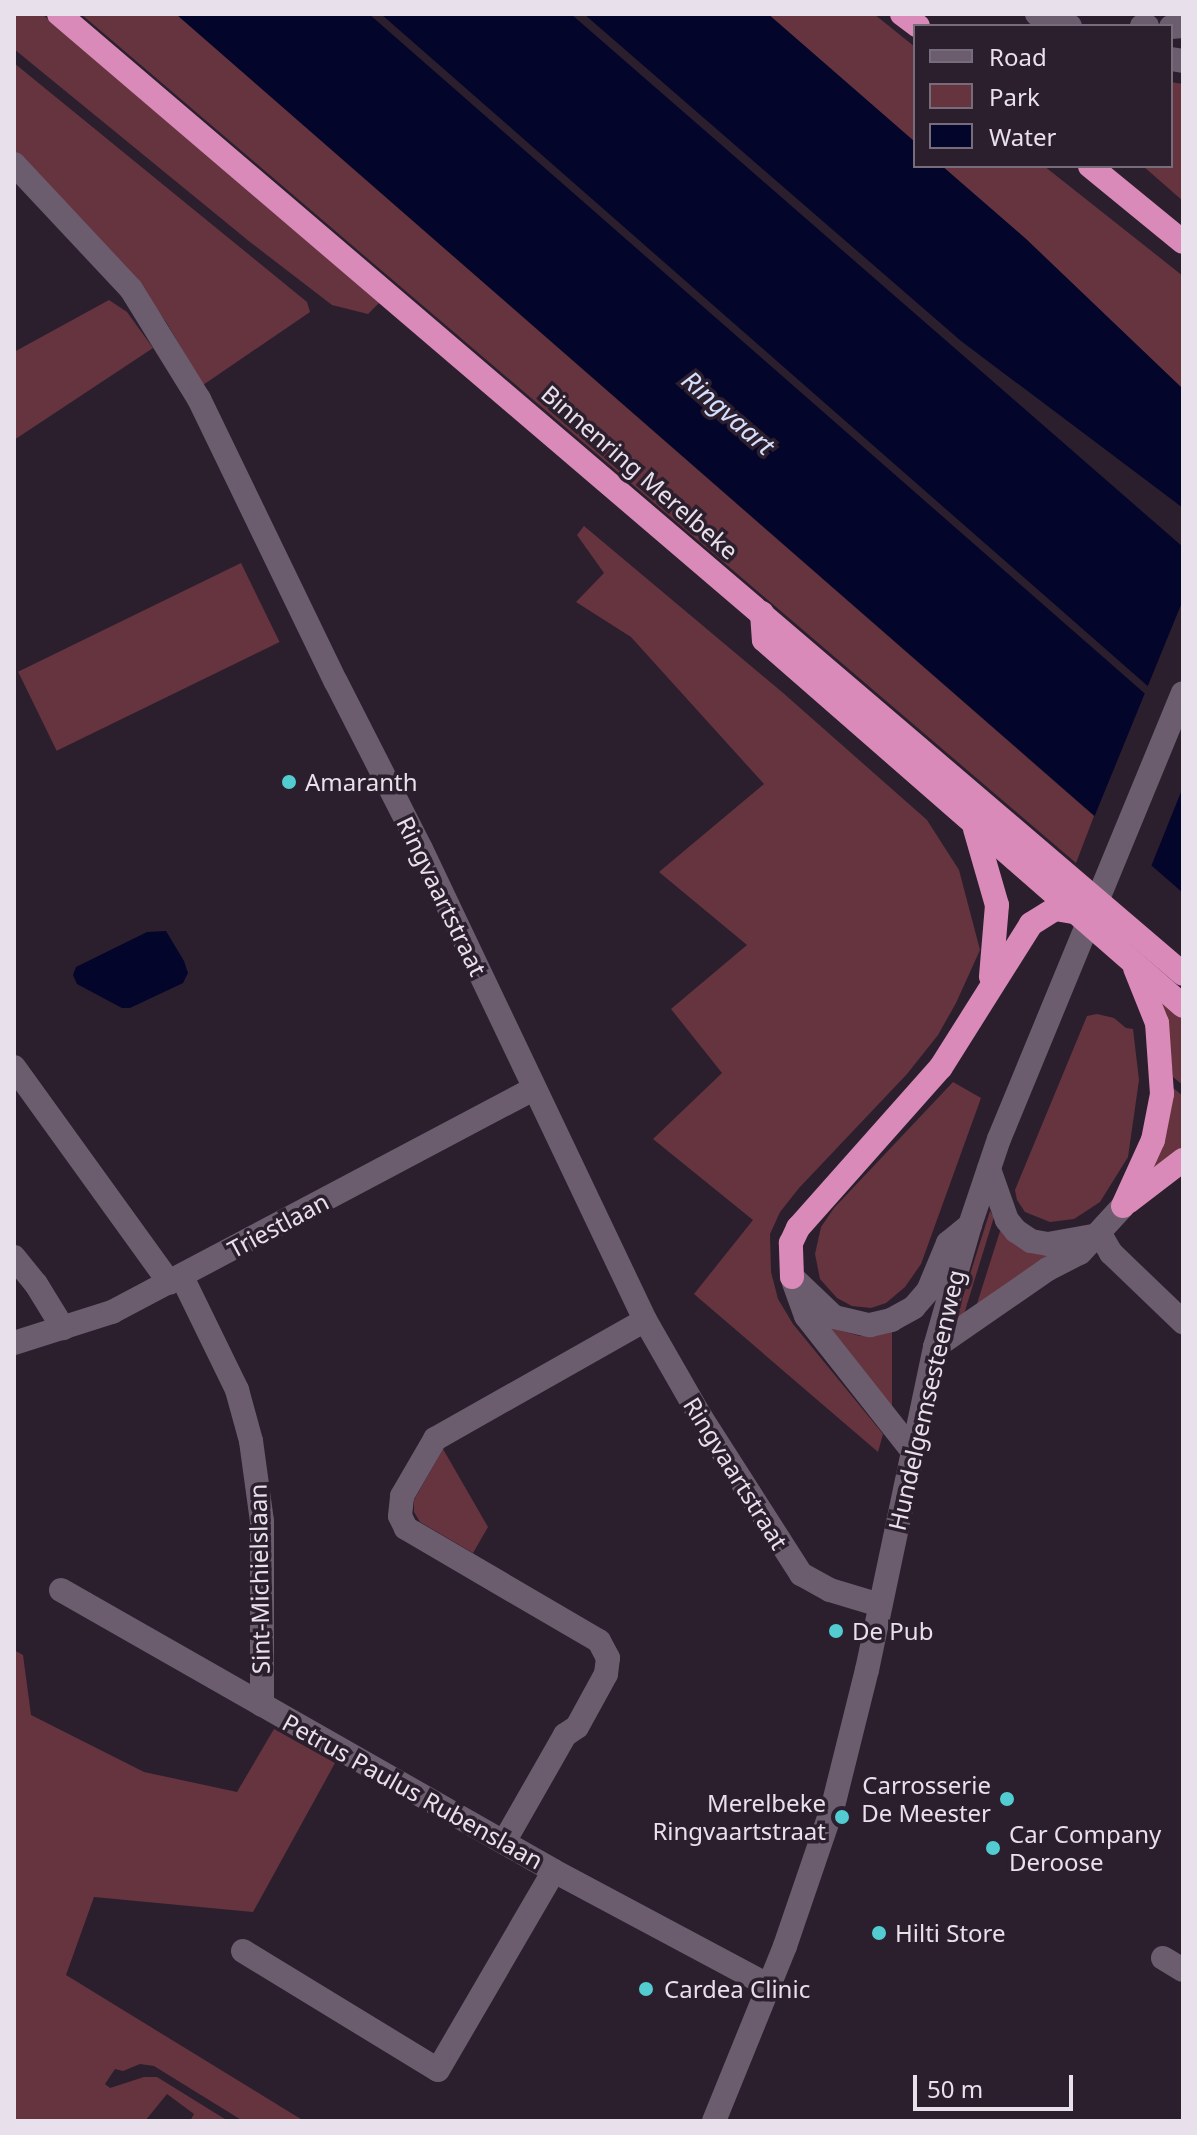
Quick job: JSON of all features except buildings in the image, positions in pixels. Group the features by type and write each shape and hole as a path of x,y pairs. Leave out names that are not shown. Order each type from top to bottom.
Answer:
{"highway":[{"name":"Binnenring Merelbeke","path":"59,14 1183,974"},
{"path":"1092,168 1183,242"},
{"path":"762,613 764,640 974,827 1183,1006"},
{"path":"974,827 997,905 991,983"},
{"path":"792,1277 791,1243 798,1228 941,1067 991,983 1031,924 1055,909 1073,912"},
{"path":"1123,1206 1153,1140 1160,1114 1163,1074 1157,1023 1132,963"},
{"path":"1123,1206 1164,1171 1183,1160"}],"street":[{"path":"1037,14 1064,24"},
{"name":"Ringvaartstraat","path":"14,164 131,289 199,399 421,849 645,1320 700,1416 801,1574 830,1590 880,1605"},
{"name":"Hundelgemsesteenweg","path":"714,2121 769,1986 833,1806 935,1347 970,1225 989,1169 1183,693"},
{"name":"Sint-Michielslaan","path":"14,1067 176,1280 237,1390 251,1441 262,1521 262,1705"},
{"name":"Triestlaan","path":"14,1343 100,1317 176,1280 534,1089"},
{"path":"989,1169 1007,1220 1031,1241 1048,1244 1100,1234"},
{"path":"935,1347 1048,1269 1080,1253 1123,1206"},
{"path":"792,1277 834,1317 870,1325 891,1320 914,1307 928,1291 948,1243 970,1225"},
{"path":"1100,1234 1111,1253 1183,1322"},
{"path":"14,1257 36,1284 63,1328"},
{"path":"792,1277 806,1316 912,1450"},
{"path":"504,1842 565,1735 577,1727 606,1674 607,1652 599,1641 406,1528 400,1516 402,1496 435,1439 645,1320"},
{"name":"Petrus Paulus Rubenslaan","path":"61,1590 554,1871 769,1986"},
{"path":"243,1951 438,2070 554,1871"}],"green space":[{"path":"14,14 42,14 379,303 368,314 332,305 250,242 14,49"},
{"path":"81,14 176,14 1094,816 1076,863"},
{"path":"768,14 874,14 913,45 913,140"},
{"path":"14,63 307,302 310,312 203,385 166,322 138,285 14,151"},
{"path":"1173,82 1183,84 1183,201 1145,168 1173,168"},
{"path":"944,168 1047,168 1183,276 1183,389 1026,239"},
{"path":"109,300 127,312 153,348 14,440 14,352"},
{"path":"584,526 782,692 927,820 959,870 980,950 956,1003 938,1035 907,1074 799,1188 780,1212 770,1234 771,1272 778,1299 793,1324 883,1434 878,1452 694,1294 753,1220 653,1139 722,1073 671,1009 747,945 659,872 764,784 631,637 576,602 604,573 577,535"},
{"path":"241,563 280,642 57,751 18,672"},
{"path":"1158,997 1183,1019 1183,1085 1173,1077 1168,1030"},
{"path":"1097,1014 1114,1018 1126,1028 1133,1029 1139,1080 1128,1157 1100,1202 1074,1219 1050,1222 1025,1212 1015,1190 1087,1016"},
{"path":"953,1082 981,1098 921,1264 905,1287 886,1303 871,1308 852,1306 837,1298 820,1279 815,1254 821,1227 834,1208"},
{"path":"1172,1087 1183,1096 1183,1150 1152,1172"},
{"path":"990,1211 994,1217 964,1314 956,1319"},
{"path":"1001,1228 1054,1253 976,1307"},
{"path":"830,1328 860,1336 892,1331 892,1413"},
{"path":"443,1449 488,1527 473,1553 420,1522 414,1512 414,1500"},
{"path":"14,1650 23,1655 31,1715 144,1772 237,1792 274,1729 335,1763 253,1912 94,1897 66,1975 304,2121 243,2121 154,2066 140,2064 123,2071 115,2069 105,2084 110,2088 144,2077 157,2077 228,2121 190,2121 194,2114 167,2094 145,2121 14,2121"}],"water":[{"name":"Ringvaart","path":"176,14 369,14 1183,727 1183,893"},
{"path":"381,14 571,14 1183,547 1183,717"},
{"path":"584,14 768,14 913,140 913,168 944,168 1026,239 1183,389 1183,508 961,341"},
{"path":"166,931 188,973 183,983 130,1008 122,1008 77,984 73,975 76,967 147,932"}],"pier":[{"path":"1183,600 1183,787 1150,869 1093,820"}],"place":[{"name":"Amaranth","path":"289,782"},
{"name":"De Pub","path":"836,1631"},
{"name":"Carrosserie De Meester","path":"1007,1799"},
{"name":"Merelbeke Ringvaartstraat","path":"842,1817"},
{"name":"Car Company Deroose","path":"993,1848"},
{"name":"Hilti Store","path":"879,1933"},
{"name":"Cardea Clinic","path":"646,1989"}]}
